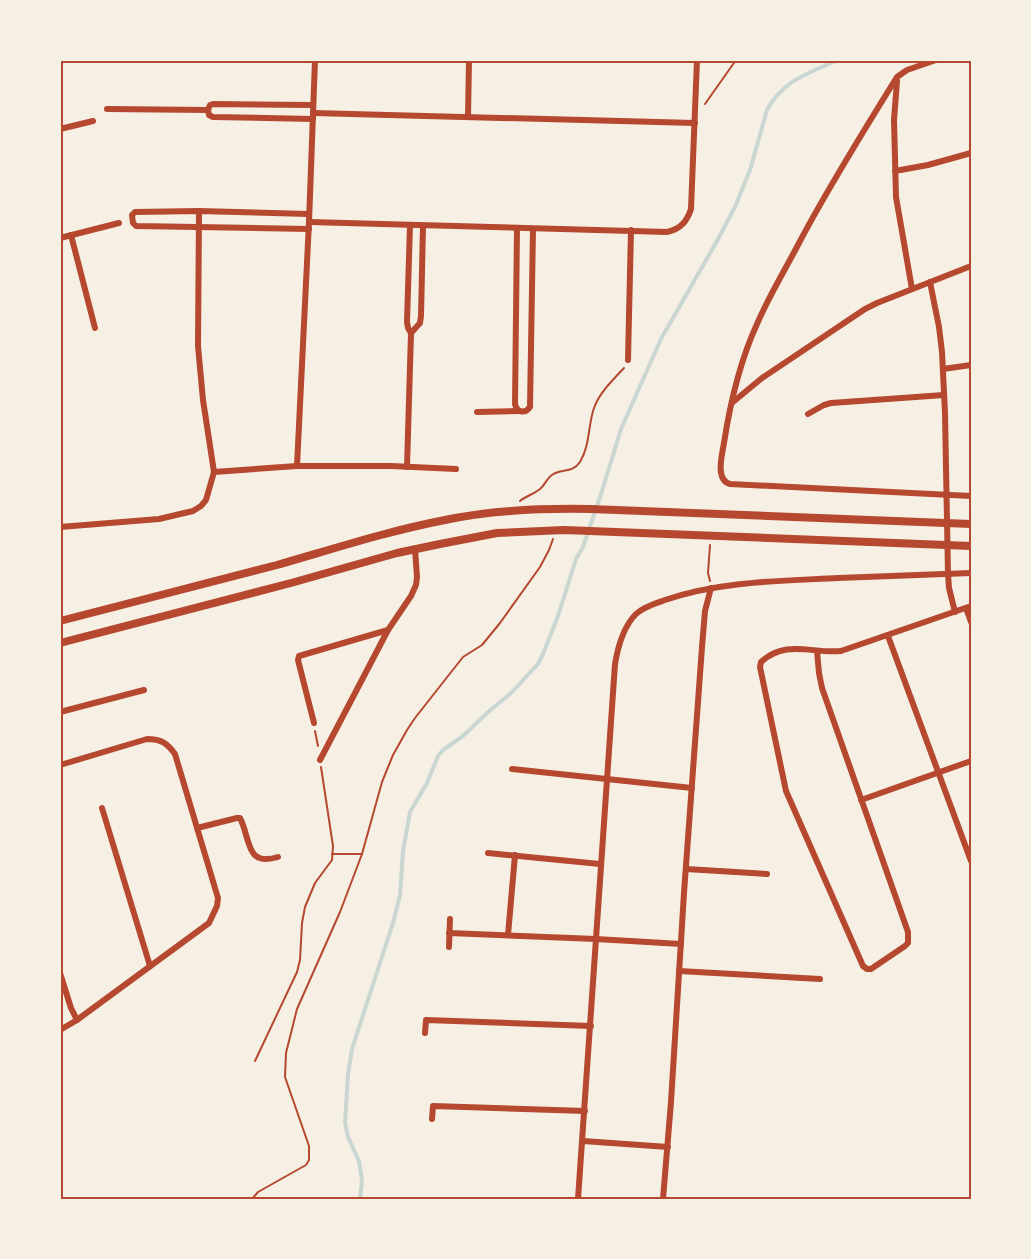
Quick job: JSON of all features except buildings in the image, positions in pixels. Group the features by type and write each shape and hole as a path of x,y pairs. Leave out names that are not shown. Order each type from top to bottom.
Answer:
{"main road":[{"path":"60,621 445,519 517,510 621,510 971,524"},
{"path":"60,643 415,549 497,533 560,530 971,546"}],"street":[{"path":"297,466 315,60"},
{"path":"468,117 469,60"},
{"path":"309,214 199,211 135,212 132,215 136,226 410,225 667,232 682,225 688,218 692,202 697,60"},
{"path":"936,60 914,63 897,77 856,141 770,297 751,338 732,402 721,459 721,474 722,480 730,484 971,496"},
{"path":"897,77 894,120 896,197 912,289"},
{"path":"313,105 213,104 208,110 209,115 213,117 695,120"},
{"path":"107,109 208,110"},
{"path":"60,129 93,121"},
{"path":"895,171 971,153"},
{"path":"60,527 159,519 194,511 206,500 214,472 202,400 199,357 197,313 199,211"},
{"path":"60,238 119,223"},
{"path":"407,467 411,333 407,322 410,225"},
{"path":"411,333 420,322 421,316 423,226"},
{"path":"517,228 515,404 519,411"},
{"path":"477,412 523,412 530,407 533,228"},
{"path":"627,360 632,230"},
{"path":"71,235 95,328"},
{"path":"732,402 762,378 854,315 877,303 971,266"},
{"path":"930,282 939,327 943,369 948,574 955,612"},
{"path":"516,315 532,315"},
{"path":"943,369 971,365"},
{"path":"808,414 831,403 944,395"},
{"path":"214,472 297,466 456,469"},
{"path":"320,760 388,630 416,585 415,549"},
{"path":"578,1199 615,664 623,633 630,621 638,612 659,602 711,588 758,582 971,573"},
{"path":"663,1199 702,646 705,611 711,588"},
{"path":"817,651 822,688 908,932 908,943 871,969 863,966 786,791 760,667 761,662 767,656 795,648 817,651 829,653 841,651 969,607 971,622"},
{"path":"314,723 298,660 299,656 388,630"},
{"path":"888,636 970,856"},
{"path":"60,712 144,690"},
{"path":"60,765 147,739 161,740 168,745 175,754 218,898 209,923 60,1030"},
{"path":"861,800 971,762"},
{"path":"512,769 692,788"},
{"path":"102,808 150,966"},
{"path":"197,828 240,818 252,854 260,859 268,860 278,857"},
{"path":"488,853 600,864"},
{"path":"508,935 515,855"},
{"path":"686,869 767,874"},
{"path":"449,947 450,919"},
{"path":"449,933 681,944"},
{"path":"679,971 820,979"},
{"path":"60,973 77,1020"},
{"path":"425,1034 426,1020 591,1026"},
{"path":"432,1119 433,1106 585,1111"},
{"path":"583,1141 668,1147"}],"path":[{"path":"695,120 736,60"},
{"path":"517,510 521,500 538,491 552,475 570,471 579,463 590,434 597,402 624,368 627,360"},
{"path":"252,1199 258,1192 306,1165 309,1160 309,1146 285,1077 286,1053 297,1009 340,912 362,854 382,782 407,730 463,657 482,645 545,559 560,530"},
{"path":"710,537 708,573 711,588"},
{"path":"255,1061 297,972 305,907 315,883 332,860 333,846 314,723"},
{"path":"332,854 362,854"}],"waterway":[{"path":"360,1199 362,1181 359,1161 348,1137 345,1123 348,1074 352,1049 400,895 403,851 410,812 443,750 463,736 511,693 538,664 558,616 576,559 583,547 621,429 661,339 735,207 750,170 767,110 773,100 789,84 838,60"}]}
